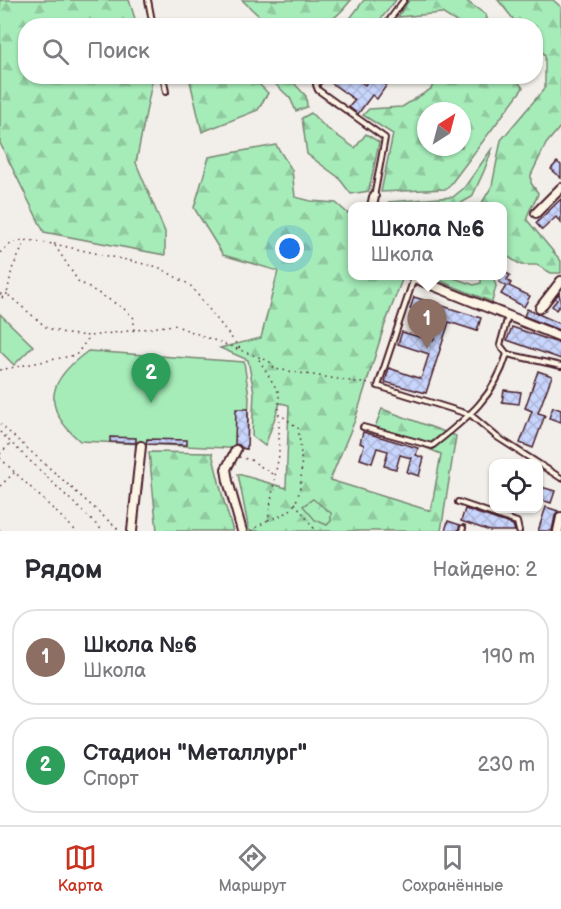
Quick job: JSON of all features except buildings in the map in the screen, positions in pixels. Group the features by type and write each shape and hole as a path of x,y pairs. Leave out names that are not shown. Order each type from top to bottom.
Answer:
{"street":[{"path":"536,213 561,188"},
{"path":"373,202 374,196"},
{"path":"420,280 561,337"},
{"path":"540,308 561,281"},
{"path":"132,531 141,446"},
{"path":"235,453 226,470 242,531"},
{"path":"558,531 561,517"}],"lane":[{"path":"148,0 151,18"},
{"path":"391,18 404,0"},
{"path":"164,84 166,92"},
{"path":"317,84 318,90 385,138 374,196"},
{"path":"412,280 378,386 471,415 497,437 561,478"},
{"path":"508,315 500,345 507,354 561,366"},
{"path":"363,427 430,446 471,415 495,385 507,354"},
{"path":"458,502 517,522 519,531"}],"path":[{"path":"0,253 18,239 54,244 158,267 190,285 242,351"},
{"path":"0,299 7,294 12,269 26,240"},
{"path":"54,244 78,281 123,308 134,318 134,331"},
{"path":"0,294 7,294 47,328 68,334 90,336 174,326 269,361 275,369 378,386"},
{"path":"0,370 76,355 90,336"},
{"path":"258,357 279,393 279,455 268,520"},
{"path":"251,531 268,520 289,511 297,500 302,460 298,428 280,415"},
{"path":"0,424 120,531"},
{"path":"0,432 103,531"},
{"path":"0,454 11,443"},
{"path":"235,453 251,460 275,476"},
{"path":"0,458 76,531"},
{"path":"0,486 15,472"},
{"path":"295,502 316,531"}],"green space":[{"path":"0,0 129,0 135,18 18,18 18,84 152,84 136,163 165,232 165,255 44,232 0,143"},
{"path":"242,0 351,0 334,18 262,18"},
{"path":"364,0 396,0 382,18 350,18"},
{"path":"409,0 465,0 487,18 450,18 442,13 398,17"},
{"path":"498,0 553,0 561,7 561,126 546,144 531,175 531,183 538,193 527,220 561,261 561,273 551,273 537,265 521,265 507,256 507,202 482,202 492,186 501,140 545,88 543,18 512,18"},
{"path":"191,84 259,84 268,93 258,110 202,132"},
{"path":"275,84 295,84 306,96 307,107 296,111 290,98"},
{"path":"433,84 520,84 523,88 447,189 381,192 393,134 363,115 369,109 402,107 431,89"},
{"path":"311,113 325,127 355,148 366,134 379,142 369,191 351,194 338,177 307,154 302,118"},
{"path":"276,145 292,170 295,197 336,203 348,214 348,280 402,280 384,327 355,420 330,480 431,511 441,454 375,427 382,409 456,436 441,531 249,531 238,474 286,488 289,405 280,403 265,446 252,436 254,392 248,360 220,348 261,338 278,271 223,255 194,208 209,157"},
{"path":"493,147 472,197 463,202 388,202 453,197 464,188"},
{"path":"438,280 460,280 474,285 481,283 481,280 494,280 496,286 492,302"},
{"path":"0,314 33,346 14,365 0,351"},
{"path":"88,351 244,362 249,397 247,449 80,441 67,429 59,417 54,405 54,394 57,383 64,373"},
{"path":"149,452 212,453 233,531 157,531"},
{"path":"313,499 331,513 331,521 327,525 315,520 303,506"}],"place":[{"name":"Школа №6","path":"427,349"},
{"name":"Стадион \"Металлург\"","path":"151,403"}]}
